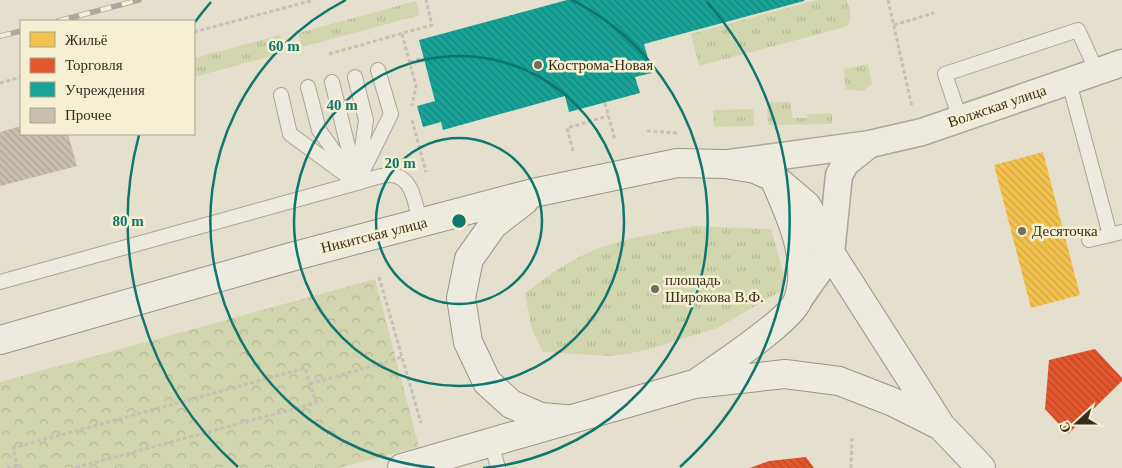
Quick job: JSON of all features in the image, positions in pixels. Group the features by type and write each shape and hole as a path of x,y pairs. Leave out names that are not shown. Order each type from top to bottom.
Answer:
{"main road":[{"name":"Никитская улица","path":"0,340 290,257 533,193 677,163 725,164 755,169 773,177 807,206 831,254 941,426"},
{"path":"694,384 743,351 784,317 797,302 804,273 799,245 790,214 773,177"},
{"path":"533,193 493,225 469,259 461,298 468,342 487,382 511,404 541,417 574,420"},
{"path":"402,468 694,384 785,374 839,381 893,402 941,426 981,468"}],"street":[{"name":"Волжская улица","path":"725,164 870,144 922,132 1122,63"},
{"path":"797,302 831,254 839,175 846,163 870,144"}],"lane":[{"path":"960,119 944,74 1078,30 1097,72"},
{"path":"357,182 390,114 378,70"},
{"path":"355,77 366,120 357,182"},
{"path":"332,82 357,182"},
{"path":"1068,82 1116,234 1089,240"},
{"path":"308,87 319,130 357,182"},
{"path":"281,95 290,134 357,182"},
{"path":"0,282 357,182 390,175 402,179 410,188 420,224"},
{"path":"491,442 498,468"}],"path":[{"path":"195,32 314,0"},
{"path":"329,54 432,25 426,0"},
{"path":"888,0 913,111"},
{"path":"894,25 934,13"},
{"path":"402,34 416,86 410,115 429,180"},
{"path":"410,62 423,58"},
{"path":"0,83 20,77"},
{"path":"605,103 615,140"},
{"path":"573,151 566,128 608,116"},
{"path":"379,277 421,423"},
{"path":"310,384 402,357"},
{"path":"7,468 18,467 13,448 305,368 316,403 74,468"},
{"path":"850,468 852,437"}],"green space":[{"path":"817,0 847,0 851,15 848,24 845,27 699,66 691,34"},
{"path":"416,1 420,15 302,47 298,33"},
{"path":"280,35 287,52 195,77 195,58"},
{"path":"868,64 872,84 863,91 845,89 844,69"},
{"path":"767,102 791,102 792,118 807,118 808,114 832,113 832,124 768,125"},
{"path":"753,109 754,126 714,127 713,110"},
{"path":"694,226 771,229 783,272 783,290 717,328 653,348 611,356 543,352 531,327 525,293 565,265 592,251 635,238"},
{"path":"375,279 419,447 338,468 0,468 0,382"}],"building: Жильё":[{"path":"1043,152 1080,295 1031,308 994,165"}],"building: Торговля":[{"path":"1095,349 1122,378 1122,381 1068,434 1045,409 1049,360"},
{"path":"806,457 814,468 750,468 769,461"}],"building: Учреждения":[{"name":"Кострома-Новая","path":"567,0 804,1 644,44 652,73 635,77 640,93 569,112 565,96 443,130 441,122 423,127 417,106 435,101 419,40"}],"building: Прочее":[{"path":"20,126 20,135 68,135 77,166 0,186 0,132"}],"railway":[{"path":"62,20 139,0"},
{"path":"0,36 20,31"}],"place":[{"name":"Кострома-Новая","path":"538,65"},
{"name":"Десяточка","path":"1022,231"},
{"name":"площадь Широкова В.Ф.","path":"655,289"}]}
